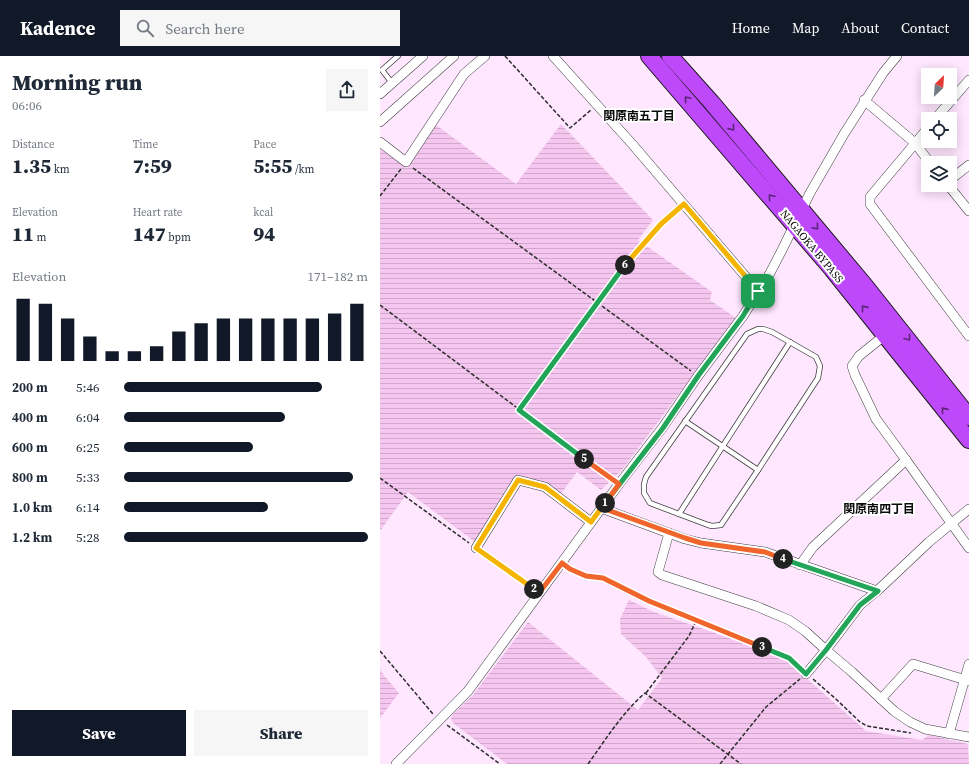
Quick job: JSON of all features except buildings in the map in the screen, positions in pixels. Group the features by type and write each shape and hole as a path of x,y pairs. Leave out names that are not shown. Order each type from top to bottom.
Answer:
{"highway":[{"name":"NAGAOKA BYPASS","path":"649,56 798,218 871,293 969,417"},
{"name":"NAGAOKA BYPASS","path":"670,56 712,103 798,218 832,269 969,440"}],"street":[{"path":"380,94 423,56"},
{"path":"380,122 454,56"},
{"path":"380,142 406,162 464,74 486,56"},
{"path":"553,56 597,104 758,291"},
{"path":"396,764 468,691 619,484 663,428 698,376 743,316 781,252 817,180 864,100 897,56"},
{"path":"941,112 969,80"},
{"path":"864,100 915,143 925,156"},
{"path":"921,136 870,197 870,204 969,336"},
{"path":"957,174 969,165"},
{"path":"954,192 969,211"},
{"path":"885,335 859,356 852,366 855,375 876,418 969,548"},
{"path":"800,565 813,547 906,460"},
{"path":"476,548 518,480 545,487 591,522"},
{"path":"602,508 669,533 701,543 765,552 878,591"},
{"path":"806,674 860,605 878,591 929,542 969,509"},
{"path":"669,533 658,572 662,575 774,613 797,625 852,672 894,711 910,722 925,729 969,737"},
{"path":"881,698 912,664 966,680"},
{"path":"949,734 966,680 969,664"}],"lane":[{"path":"392,83 382,70 398,56"},
{"path":"763,329 790,342 816,357 819,361 820,371 818,378 721,525 708,525 650,503 644,493 646,477 685,421 747,334 753,330 763,329"},
{"path":"679,514 790,342"},
{"path":"685,421 758,470"}],"path":[{"path":"505,56 570,128 597,104"},
{"path":"380,196 406,162 698,376"},
{"path":"519,410 627,261 661,224 684,204"},
{"path":"380,305 619,484"},
{"path":"380,478 539,593"},
{"path":"562,563 570,569 586,576 603,578 649,601 789,658 860,722 867,726 920,735 924,733 925,729"},
{"path":"588,764 629,709 646,693 688,636 696,621"},
{"path":"380,651 431,712 500,764"},
{"path":"720,764 766,707 806,674"},
{"path":"646,693 741,764"}],"shaded area":[{"path":"561,124 653,220 638,240 712,292 710,300 736,318 622,470 601,490 577,472 560,495 546,483 515,476 475,542 408,492 380,531 380,148 407,168 436,125 516,184"},
{"path":"629,600 654,612 738,641 786,660 866,731 922,740 929,735 968,744 969,764 507,764 453,723 451,719 452,715 473,695 528,622 638,710 662,678 646,657 621,634 620,619"},
{"path":"380,668 382,673 399,693 380,718"}],"district":[{"name":"関原南五丁目","path":"639,116"},
{"name":"関原南四丁目","path":"879,509"}],"route":[{"path":"758,291 684,204 661,224 627,261 519,410 619,484 602,508 701,543 765,552 878,591 860,605 806,674 789,658 649,601 603,578 586,576 570,569 562,563 539,593 476,548 518,480 545,487 591,522 619,484 663,428 698,376 743,316 758,291"}]}
